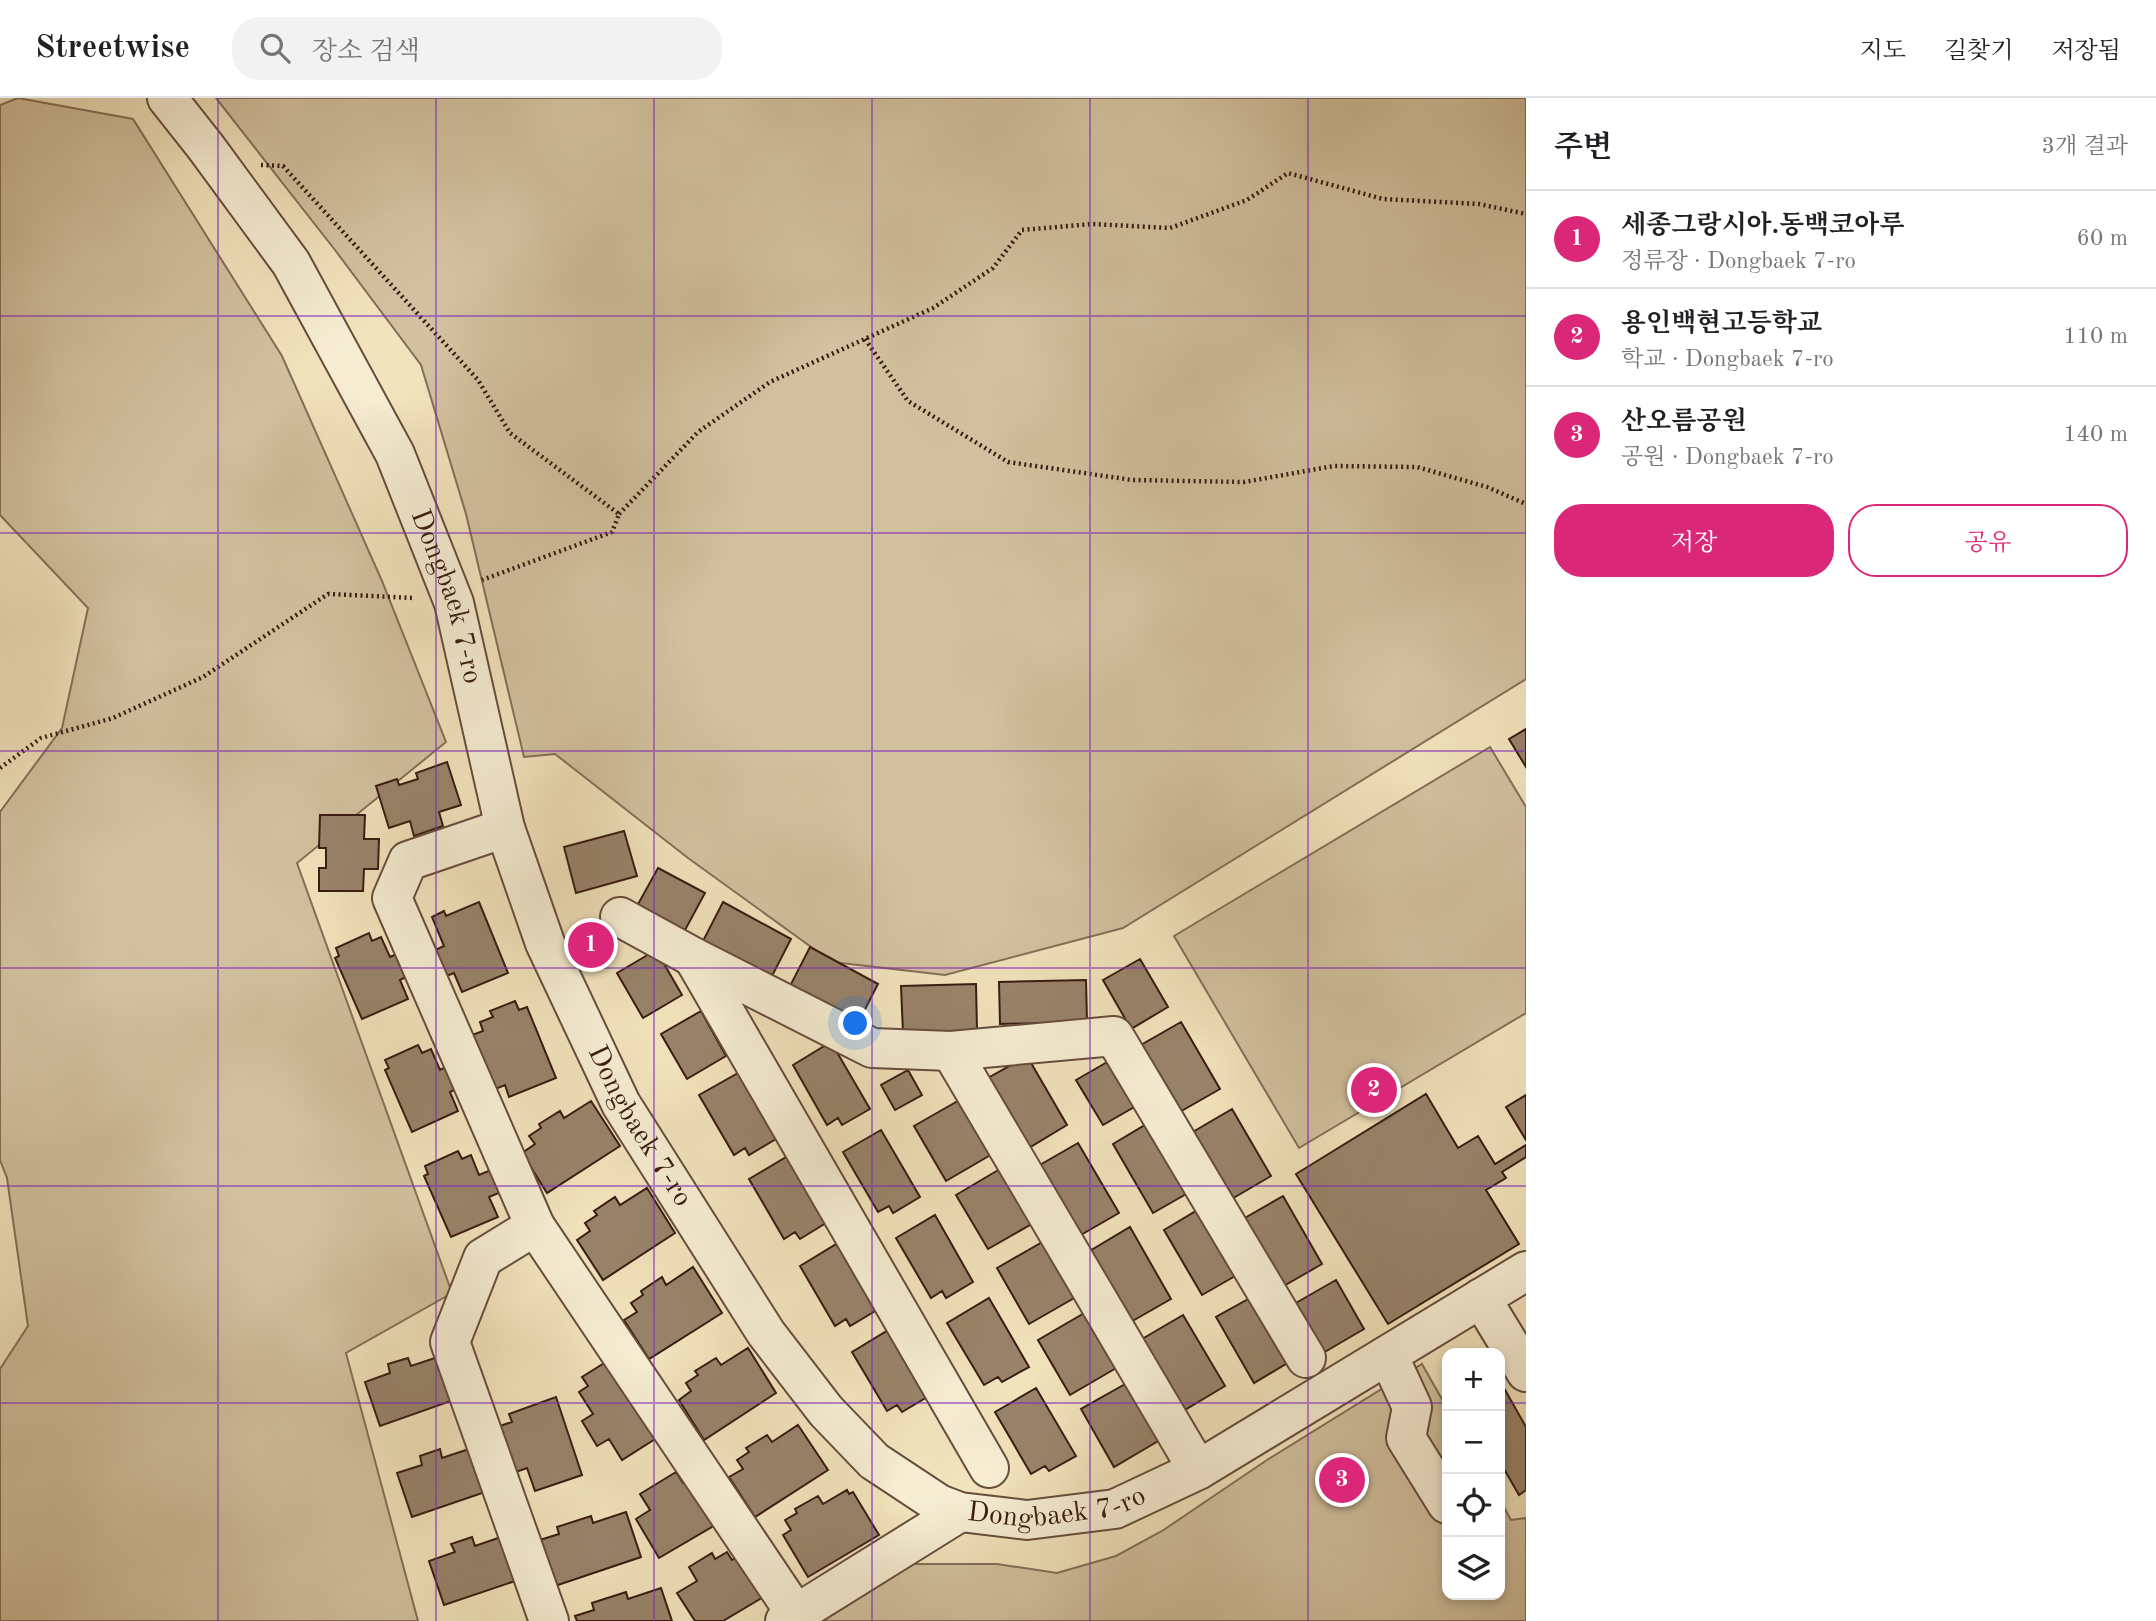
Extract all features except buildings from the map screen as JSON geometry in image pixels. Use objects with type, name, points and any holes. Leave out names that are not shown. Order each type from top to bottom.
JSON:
[{"type":"street","name":"Dongbaek 7-ro","points":[[167,98],[291,263],[395,454],[454,603],[505,828],[545,943],[621,1104],[766,1333],[826,1411],[874,1461],[939,1504],[960,1512],[1027,1520],[1115,1509],[1198,1470],[1526,1271]]},
{"type":"street","points":[[505,828],[408,861],[392,898],[535,1226],[791,1617],[960,1512]]},
{"type":"street","points":[[620,917],[872,1048],[951,1051],[1114,1036],[1306,1358]]},
{"type":"street","points":[[693,957],[989,1468]]},
{"type":"street","points":[[951,1051],[1198,1470]]},
{"type":"street","points":[[535,1226],[483,1258],[450,1342],[549,1621]]},
{"type":"street","points":[[1481,1298],[1526,1372]]},
{"type":"street","points":[[1388,1355],[1412,1407],[1406,1438],[1442,1496]]},
{"type":"path","points":[[218,165],[283,166],[478,380],[510,433],[619,514]]},
{"type":"path","points":[[469,585],[612,531],[619,514],[698,432],[769,382],[933,308],[993,268],[1022,230],[1092,224],[1170,228],[1247,200],[1288,173],[1383,198],[1479,204],[1526,214]]},
{"type":"path","points":[[865,339],[908,401],[1008,462],[1132,480],[1244,482],[1334,466],[1416,467],[1487,487],[1526,504]]},
{"type":"path","points":[[0,768],[41,738],[113,719],[203,677],[328,594],[419,598]]},
{"type":"shaded area","points":[[18,98],[133,119],[282,356],[382,581],[446,742],[297,863],[452,1293],[346,1353],[418,1621],[0,1621],[0,1369],[28,1326],[7,1178],[0,1160],[0,812],[62,728],[88,608],[0,515],[0,105]]},
{"type":"shaded area","points":[[216,98],[1526,98],[1526,679],[1123,928],[945,975],[832,962],[688,858],[555,754],[524,757],[466,514],[421,365]]},
{"type":"shaded area","points":[[1490,747],[1526,807],[1526,1013],[1299,1148],[1174,936]]},
{"type":"shaded area","points":[[1422,1364],[1442,1399],[1442,1600],[1505,1600],[1505,1509],[1511,1520],[1526,1518],[1526,1621],[810,1621],[913,1564],[997,1564],[1057,1573],[1116,1556],[1162,1531],[1267,1460]]},
{"type":"place","name":"세종그랑시아.동백코아루","points":[[591,945]]},
{"type":"place","name":"용인백현고등학교","points":[[1374,1090]]},
{"type":"place","name":"산오름공원","points":[[1342,1480]]}]
